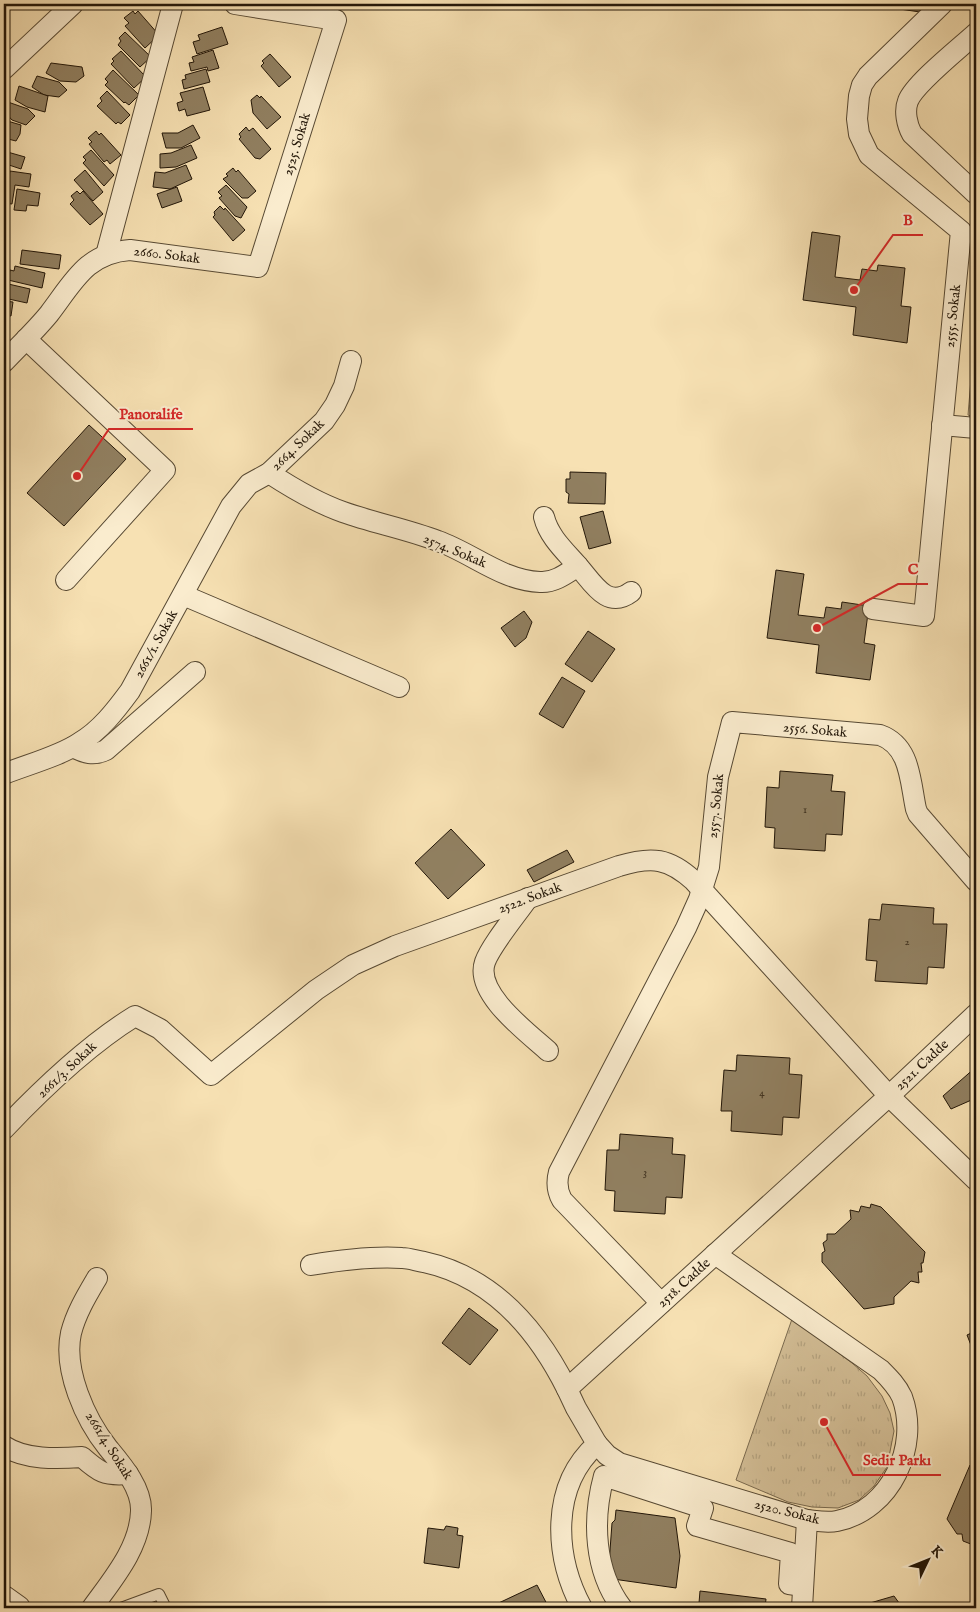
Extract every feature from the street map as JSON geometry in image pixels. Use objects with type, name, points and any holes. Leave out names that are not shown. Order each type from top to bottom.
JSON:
[{"type":"street","points":[[4,69],[73,4]]},
{"type":"street","points":[[106,255],[173,4]]},
{"type":"street","name":"2525. Sokak","points":[[235,4],[336,20],[258,267]]},
{"type":"street","name":"2555. Sokak","points":[[873,609],[924,616],[962,231],[869,155],[859,134],[857,120],[859,96],[862,85],[868,76],[942,4]]},
{"type":"street","points":[[976,33],[915,88],[907,102],[906,110],[912,134],[976,194]]},
{"type":"street","name":"2660. Sokak","points":[[4,362],[48,315],[75,278],[94,260],[118,250],[258,267]]},
{"type":"street","points":[[26,339],[166,470],[66,580]]},
{"type":"street","name":"2664. Sokak","points":[[269,473],[324,421],[335,405],[344,386],[351,361]]},
{"type":"street","points":[[942,425],[976,428]]},
{"type":"street","name":"2574. Sokak","points":[[269,473],[293,488],[341,511],[437,540],[509,575],[527,581],[542,583],[552,581],[562,577],[578,566]]},
{"type":"street","name":"2661/1. Sokak","points":[[4,774],[73,747],[86,739],[105,721],[130,691],[231,506],[249,484],[269,473]]},
{"type":"street","points":[[544,517],[554,539],[602,593],[609,598],[617,599],[625,597],[631,592]]},
{"type":"street","points":[[183,596],[399,687]]},
{"type":"street","points":[[73,747],[95,754],[106,750],[195,672]]},
{"type":"street","name":"2556. Sokak","points":[[732,722],[880,735],[895,744],[908,766],[918,814],[976,881]]},
{"type":"street","name":"2557. Sokak","points":[[661,1303],[562,1200],[558,1194],[557,1179],[686,928],[702,890],[711,854],[718,777],[732,722]]},
{"type":"street","name":"2522. Sokak","points":[[134,1016],[160,1029],[211,1075],[316,990],[353,964],[395,946],[619,866],[646,860],[660,860],[684,872],[702,890],[889,1096]]},
{"type":"street","points":[[528,898],[491,950],[485,962],[483,975],[488,990],[497,1003],[548,1051]]},
{"type":"street","name":"2521. Cadde","points":[[889,1096],[976,1014]]},
{"type":"street","name":"2661/3. Sokak","points":[[4,1129],[84,1052],[134,1016]]},
{"type":"street","points":[[889,1096],[976,1180]]},
{"type":"street","name":"2518. Cadde","points":[[567,1389],[889,1096]]},
{"type":"street","name":"2520. Sokak","points":[[596,1444],[619,1464],[807,1520],[829,1521],[849,1517],[861,1512],[889,1486],[901,1464],[906,1442],[906,1411],[901,1396],[893,1382],[881,1370],[715,1254]]},
{"type":"street","points":[[311,1265],[346,1259],[404,1258],[437,1265],[463,1274],[488,1289],[510,1308],[534,1335],[553,1360],[596,1444],[584,1455],[574,1471],[567,1490],[563,1510],[561,1536],[564,1562],[572,1591],[582,1608]]},
{"type":"street","name":"2661/4. Sokak","points":[[92,1608],[124,1562],[139,1528],[141,1509],[137,1491],[128,1474],[96,1430],[76,1389],[71,1370],[69,1350],[71,1332],[82,1303],[97,1278]]},
{"type":"street","points":[[4,1446],[17,1452],[42,1457],[82,1457],[99,1472],[115,1475],[128,1474]]},
{"type":"street","points":[[622,1608],[610,1590],[602,1570],[598,1552],[599,1508],[604,1476],[702,1508],[697,1526],[791,1554],[789,1584],[803,1586]]},
{"type":"street","points":[[802,1608],[807,1520]]},
{"type":"street","points":[[4,1598],[18,1608]]},
{"type":"lane","points":[[121,1608],[158,1594],[166,1608]]},
{"type":"green space","points":[[976,319],[976,418],[968,415]]},
{"type":"green space","points":[[792,1319],[867,1376],[882,1396],[890,1413],[894,1431],[887,1467],[874,1486],[859,1500],[838,1508],[812,1507],[788,1502],[736,1480]]},
{"type":"building","points":[[866,4],[921,4],[920,12]]},
{"type":"building","points":[[133,11],[135,14],[138,11],[159,35],[145,48],[125,26],[129,23],[124,18]]},
{"type":"building","points":[[222,27],[228,44],[197,54],[193,42],[200,40],[198,35]]},
{"type":"building","points":[[125,32],[151,57],[140,67],[118,45],[121,41],[119,38]]},
{"type":"building","points":[[213,50],[219,68],[208,71],[207,67],[191,71],[189,63],[194,62],[192,57]]},
{"type":"building","points":[[121,51],[146,77],[134,88],[111,64],[114,61],[112,59]]},
{"type":"building","points":[[270,54],[291,77],[279,87],[261,66],[264,63],[262,61]]},
{"type":"building","points":[[51,63],[82,67],[84,76],[76,82],[60,81],[46,73]]},
{"type":"building","points":[[206,69],[210,82],[184,89],[182,80],[186,79],[185,75]]},
{"type":"building","points":[[113,70],[139,95],[129,105],[124,103],[105,85],[108,82],[105,79]]},
{"type":"building","points":[[37,76],[59,82],[67,90],[59,97],[44,95],[32,87]]},
{"type":"building","points":[[19,86],[48,96],[45,112],[27,107],[15,100]]},
{"type":"building","points":[[203,87],[210,110],[187,116],[185,109],[179,111],[177,103],[183,101],[180,93]]},
{"type":"building","points":[[107,91],[130,115],[121,124],[118,122],[116,124],[97,106],[102,101],[100,98]]},
{"type":"building","points":[[257,95],[260,98],[261,96],[281,117],[267,129],[253,113],[251,100]]},
{"type":"building","points":[[5,101],[28,109],[35,116],[26,125],[12,120],[4,111]]},
{"type":"building","points":[[4,120],[21,125],[20,134],[16,141],[4,138]]},
{"type":"building","points":[[193,125],[200,138],[181,148],[166,148],[162,133],[178,133]]},
{"type":"building","points":[[246,127],[249,131],[253,128],[271,149],[260,159],[255,158],[239,139],[241,137],[239,134]]},
{"type":"building","points":[[96,131],[99,135],[101,133],[121,155],[110,164],[107,160],[104,162],[89,144],[92,142],[88,138]]},
{"type":"building","points":[[191,145],[197,158],[176,167],[160,168],[160,154],[171,153]]},
{"type":"building","points":[[91,150],[114,175],[104,186],[83,163],[86,160],[83,157]]},
{"type":"building","points":[[4,151],[25,157],[21,169],[9,165],[4,185]]},
{"type":"building","points":[[186,165],[192,179],[170,189],[153,187],[155,172],[165,173]]},
{"type":"building","points":[[233,168],[236,172],[238,170],[256,191],[248,198],[242,198],[223,179],[228,176],[226,174]]},
{"type":"building","points":[[85,170],[103,192],[93,201],[74,180]]},
{"type":"building","points":[[10,171],[31,174],[29,187],[15,185],[12,204],[4,203]]},
{"type":"building","points":[[226,185],[247,207],[241,218],[235,216],[219,198],[222,196],[218,192]]},
{"type":"building","points":[[177,187],[182,201],[162,208],[157,194]]},
{"type":"building","points":[[17,189],[40,193],[38,206],[27,205],[26,211],[14,210]]},
{"type":"building","points":[[77,191],[80,194],[83,191],[103,214],[90,225],[70,204],[74,200],[71,196]]},
{"type":"building","points":[[220,206],[224,210],[225,208],[245,230],[233,241],[213,217],[215,215],[214,212]]},
{"type":"building","points":[[812,232],[840,236],[835,277],[860,280],[862,269],[877,271],[878,265],[905,268],[901,306],[911,307],[907,343],[853,335],[856,307],[803,300]]},
{"type":"building","points":[[22,250],[61,255],[59,269],[20,264]]},
{"type":"building","points":[[15,266],[45,273],[42,288],[8,280],[10,270],[14,271]]},
{"type":"building","points":[[4,283],[30,289],[27,303],[4,298]]},
{"type":"building","points":[[4,301],[13,302],[11,316],[4,315]]},
{"type":"building","points":[[89,425],[126,459],[64,526],[27,493]]},
{"type":"building","points":[[570,472],[606,473],[605,504],[568,503],[569,494],[566,492],[566,479],[570,479]]},
{"type":"building","points":[[603,511],[611,543],[589,549],[580,517]]},
{"type":"building","points":[[776,570],[804,574],[798,615],[824,618],[826,607],[841,609],[842,602],[869,606],[864,643],[875,645],[870,680],[816,673],[819,645],[767,638]]},
{"type":"building","points":[[524,611],[532,622],[526,638],[515,647],[501,628]]},
{"type":"building","points":[[588,631],[615,649],[592,682],[565,664]]},
{"type":"building","points":[[562,677],[585,691],[563,728],[539,714]]},
{"type":"building","points":[[780,771],[833,775],[831,791],[845,792],[842,835],[826,834],[825,851],[774,848],[775,828],[765,827],[767,787],[779,788]]},
{"type":"building","points":[[451,829],[485,865],[448,899],[415,863]]},
{"type":"building","points":[[567,850],[574,862],[534,882],[527,870]]},
{"type":"building","points":[[882,904],[934,908],[933,924],[947,924],[944,968],[928,967],[927,984],[875,981],[877,961],[866,960],[869,919],[880,920]]},
{"type":"building","points":[[737,1055],[790,1058],[789,1074],[802,1075],[799,1118],[783,1117],[782,1135],[731,1131],[732,1111],[721,1111],[724,1070],[736,1071]]},
{"type":"building","points":[[976,1067],[976,1098],[951,1109],[943,1096]]},
{"type":"building","points":[[620,1134],[673,1138],[672,1154],[685,1155],[682,1198],[666,1197],[665,1214],[614,1211],[615,1191],[605,1190],[607,1150],[619,1150]]},
{"type":"building","points":[[871,1204],[881,1207],[925,1252],[923,1263],[921,1263],[922,1272],[918,1272],[919,1283],[911,1281],[894,1297],[894,1304],[864,1309],[822,1262],[822,1253],[825,1251],[823,1243],[827,1240],[827,1234],[835,1234],[851,1219],[850,1210],[859,1212],[861,1206],[870,1208]]},
{"type":"building","points":[[469,1308],[498,1330],[470,1365],[442,1343]]},
{"type":"building","points":[[976,1331],[976,1358],[967,1335]]},
{"type":"building","points":[[976,1463],[976,1546],[963,1541],[962,1534],[957,1534],[947,1519],[970,1465]]},
{"type":"building","points":[[616,1510],[675,1518],[680,1556],[676,1588],[613,1579],[609,1564],[612,1523],[615,1520]]},
{"type":"building","points":[[446,1526],[458,1528],[457,1535],[463,1536],[459,1568],[424,1563],[428,1528],[444,1530]]},
{"type":"building","points":[[537,1585],[549,1608],[488,1608]]},
{"type":"building","points":[[700,1591],[766,1599],[765,1608],[695,1608],[695,1605],[699,1603]]},
{"type":"building","points":[[894,1596],[902,1607],[906,1608],[853,1608]]},
{"type":"place","name":"B","points":[[854,290]]},
{"type":"place","name":"Panoralife","points":[[77,476]]},
{"type":"place","name":"C","points":[[817,628]]},
{"type":"place","name":"Sedir Parkı","points":[[824,1422]]}]
